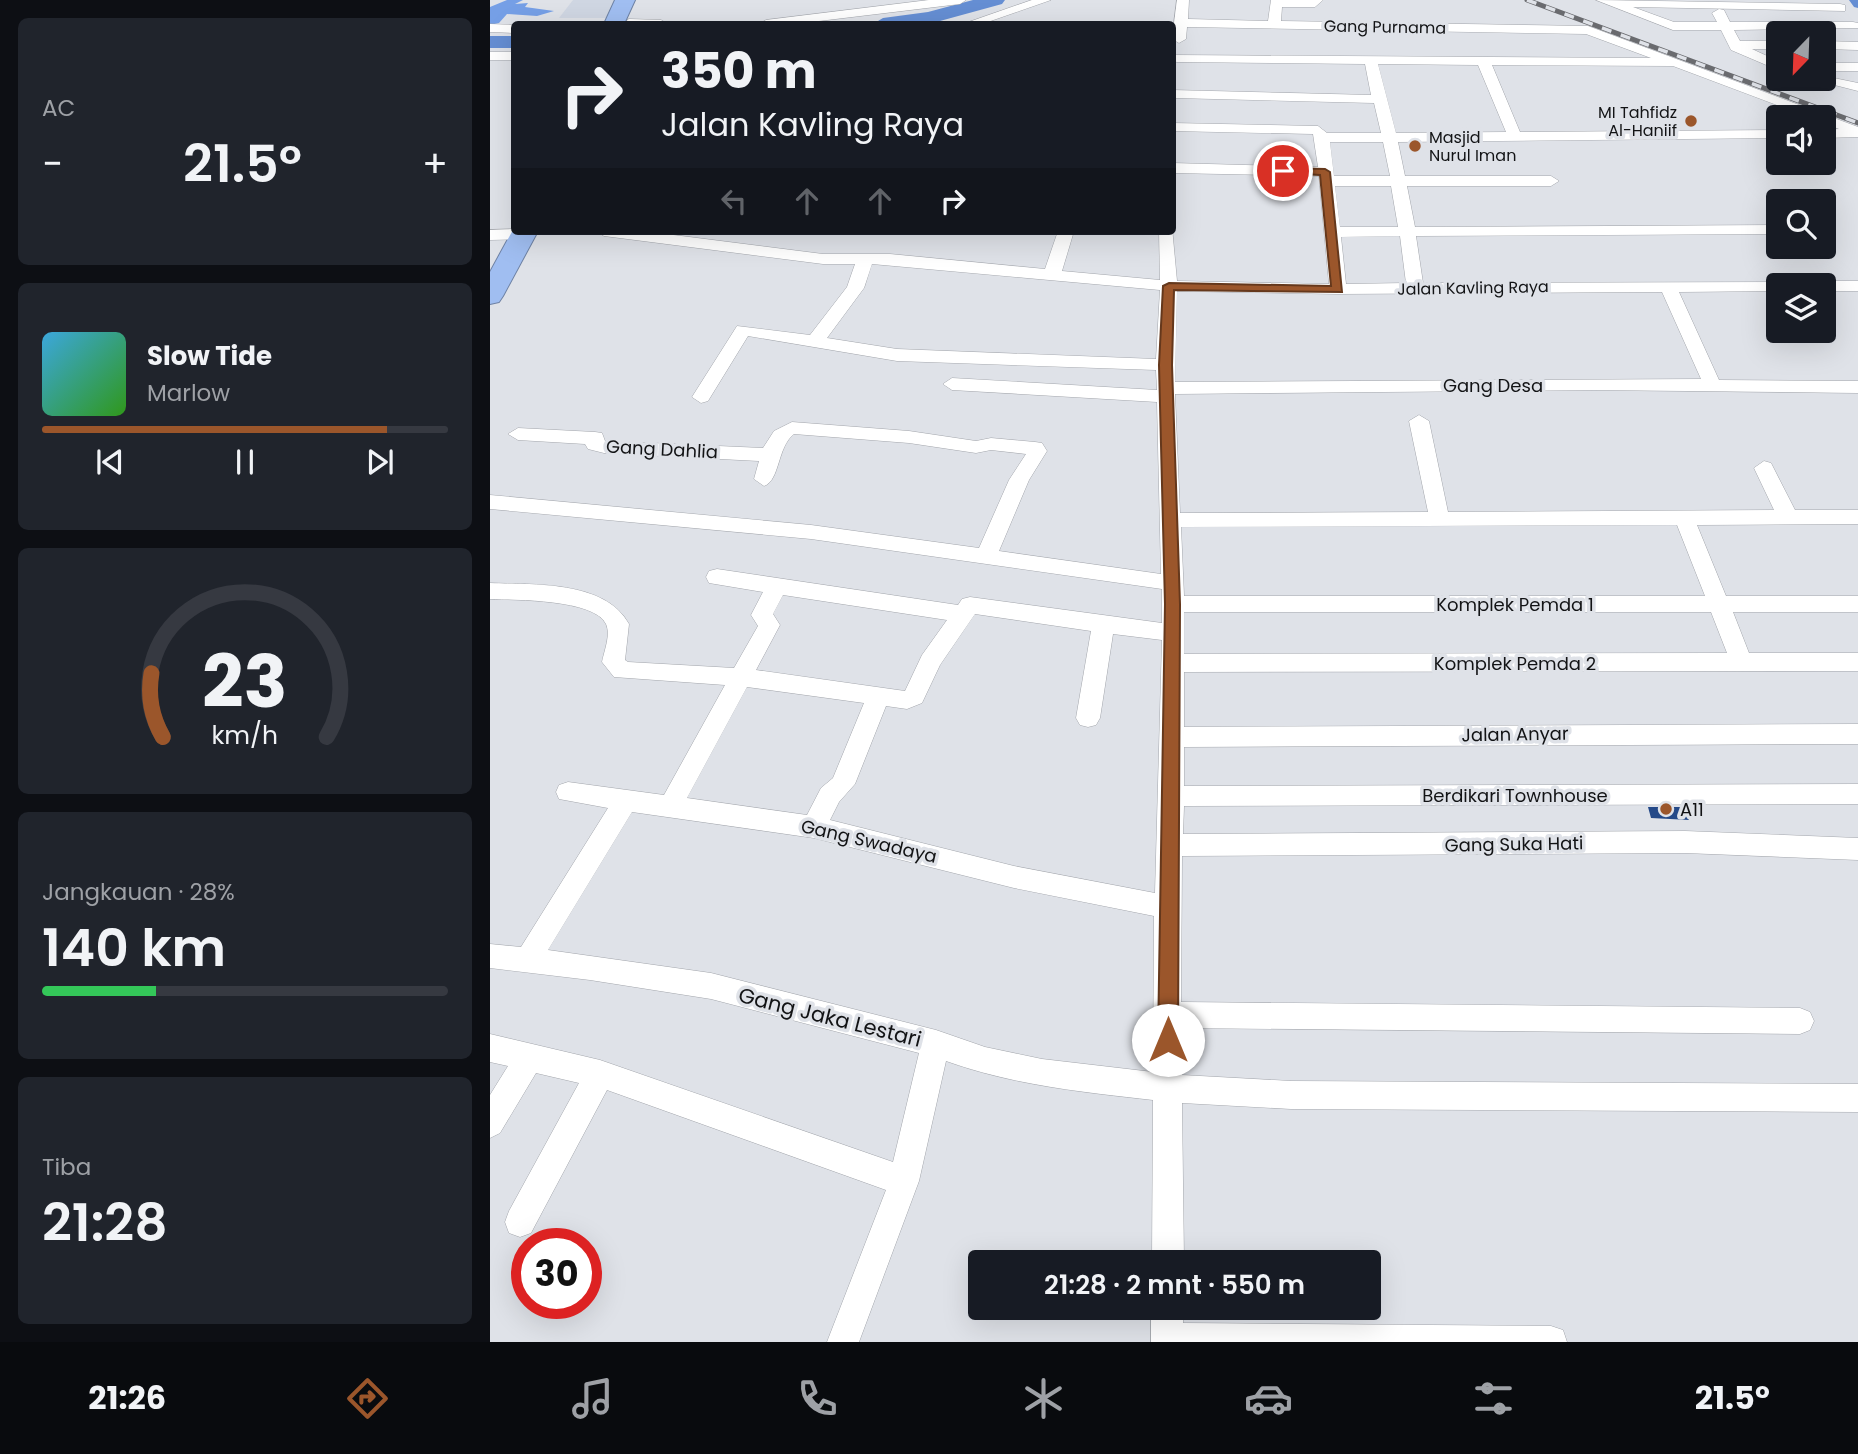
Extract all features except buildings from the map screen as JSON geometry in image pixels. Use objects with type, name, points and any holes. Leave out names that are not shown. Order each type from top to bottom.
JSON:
[{"type":"highway","points":[[624,21],[625,0]]},
{"type":"highway","points":[[626,21],[638,0]]},
{"type":"highway","points":[[490,269],[511,233]]},
{"type":"highway","points":[[490,296],[511,234]]},
{"type":"street","points":[[790,21],[960,0]]},
{"type":"street","points":[[979,21],[1045,0]]},
{"type":"street","points":[[1176,66],[1184,0]]},
{"type":"street","points":[[1274,25],[1276,1],[1315,3],[1317,0]]},
{"type":"street","points":[[1606,2],[1838,4],[1855,30]]},
{"type":"street","points":[[1606,2],[1673,26],[1725,25],[1855,30]]},
{"type":"street","points":[[1713,3],[1734,45],[1741,51],[1766,61]]},
{"type":"street","name":"Gang Purnama","points":[[1181,23],[1588,30],[1675,62]]},
{"type":"street","points":[[490,28],[511,29]]},
{"type":"street","points":[[1366,40],[1377,99],[1390,136],[1415,289]]},
{"type":"street","points":[[1734,45],[1766,45]]},
{"type":"street","points":[[1836,46],[1858,46]]},
{"type":"street","points":[[490,56],[511,56]]},
{"type":"street","points":[[1176,66],[1369,61],[1675,62],[1789,105]]},
{"type":"street","points":[[1484,62],[1514,134]]},
{"type":"street","points":[[1176,66],[1377,99]]},
{"type":"street","points":[[1836,67],[1858,67]]},
{"type":"street","points":[[1836,83],[1858,87]]},
{"type":"street","points":[[1836,124],[1856,132],[1836,133]]},
{"type":"street","points":[[1176,126],[1320,131],[1338,289]]},
{"type":"street","points":[[1322,138],[1514,134],[1766,134]]},
{"type":"street","points":[[1176,169],[1397,182],[1551,181]]},
{"type":"street","points":[[1331,232],[1766,229]]},
{"type":"street","name":"Jalan Kavling Raya","points":[[635,235],[823,259],[865,260],[1169,286],[1338,289],[1766,286]]},
{"type":"street","points":[[1051,277],[1065,235]]},
{"type":"street","points":[[1167,235],[1167,383],[1173,594],[1172,796],[1167,907],[1168,1250]]},
{"type":"street","points":[[816,340],[855,288],[865,260]]},
{"type":"street","points":[[1668,286],[1712,384]]},
{"type":"street","points":[[1836,286],[1858,286]]},
{"type":"street","points":[[701,397],[743,330],[897,355],[1167,383]]},
{"type":"street","points":[[952,384],[1167,383]]},
{"type":"street","name":"Gang Desa","points":[[1167,383],[1712,384],[1858,387]]},
{"type":"street","points":[[1419,421],[1439,517]]},
{"type":"street","points":[[764,479],[782,432],[792,428],[909,437],[976,447],[991,444],[1035,448],[1037,451],[1034,461],[1019,480],[987,555]]},
{"type":"street","name":"Gang Dahlia","points":[[518,434],[595,438],[596,444],[604,447],[771,455]]},
{"type":"street","points":[[1764,468],[1788,517]]},
{"type":"street","name":"Komplek Pemda 1","points":[[490,502],[805,531],[987,555],[1173,594],[1719,605],[1858,604]]},
{"type":"street","points":[[1684,517],[1742,663]]},
{"type":"street","points":[[1171,520],[1858,517]]},
{"type":"street","points":[[717,577],[961,614]]},
{"type":"street","points":[[671,805],[769,625],[762,615],[777,586]]},
{"type":"street","points":[[490,591],[560,596],[599,606],[612,613],[619,628],[613,662],[622,671],[740,677],[878,697],[913,698],[930,661],[961,614],[965,608],[975,604],[1103,625],[1172,633]]},
{"type":"street","points":[[1088,718],[1103,625]]},
{"type":"street","name":"Komplek Pemda 2","points":[[1172,663],[1858,662]]},
{"type":"street","points":[[814,827],[830,795],[843,784],[878,697]]},
{"type":"street","name":"Jalan Anyar","points":[[1172,737],[1858,734]]},
{"type":"street","name":"Gang Swadaya","points":[[568,792],[814,827],[1014,877],[1167,907]]},
{"type":"street","name":"Berdikari Townhouse","points":[[1172,796],[1858,794]]},
{"type":"street","points":[[528,959],[626,800]]},
{"type":"street","name":"Gang Suka Hati","points":[[1171,845],[1685,842],[1858,849]]},
{"type":"street","name":"Gang Jaka Lestari","points":[[490,956],[528,959],[711,986],[936,1044],[985,1061],[1042,1073],[1168,1088],[1292,1095],[1858,1098]]},
{"type":"street","points":[[1168,1015],[1800,1021]]},
{"type":"street","points":[[843,1342],[904,1181],[919,1105],[936,1044]]},
{"type":"street","points":[[490,1048],[600,1074],[904,1181]]},
{"type":"street","points":[[490,1123],[528,1059]]},
{"type":"street","points":[[520,1222],[600,1074]]},
{"type":"street","points":[[1167,1320],[1167,1341],[1551,1342]]},
{"type":"shaded area","points":[[507,0],[523,0],[515,4],[528,3],[525,7],[554,11],[537,16],[507,14],[499,23],[490,25],[490,7]]},
{"type":"shaded area","points":[[573,0],[616,0],[607,18],[559,18]]},
{"type":"waterway","points":[[906,21],[929,18],[995,0]]},
{"type":"waterway","points":[[1855,0],[1858,4]]},
{"type":"waterway","points":[[490,42],[511,42]]},
{"type":"railway","points":[[1527,0],[1858,123]]},
{"type":"place","name":"MI Tahfidz Al-Haniif","points":[[1691,121]]},
{"type":"place","name":"Masjid Nurul Iman","points":[[1415,146]]},
{"type":"place","name":"A11","points":[[1666,809]]},
{"type":"route","points":[[1168,1040],[1167,907],[1172,796],[1173,604],[1165,365],[1169,286],[1338,289],[1325,172],[1283,171]]}]
